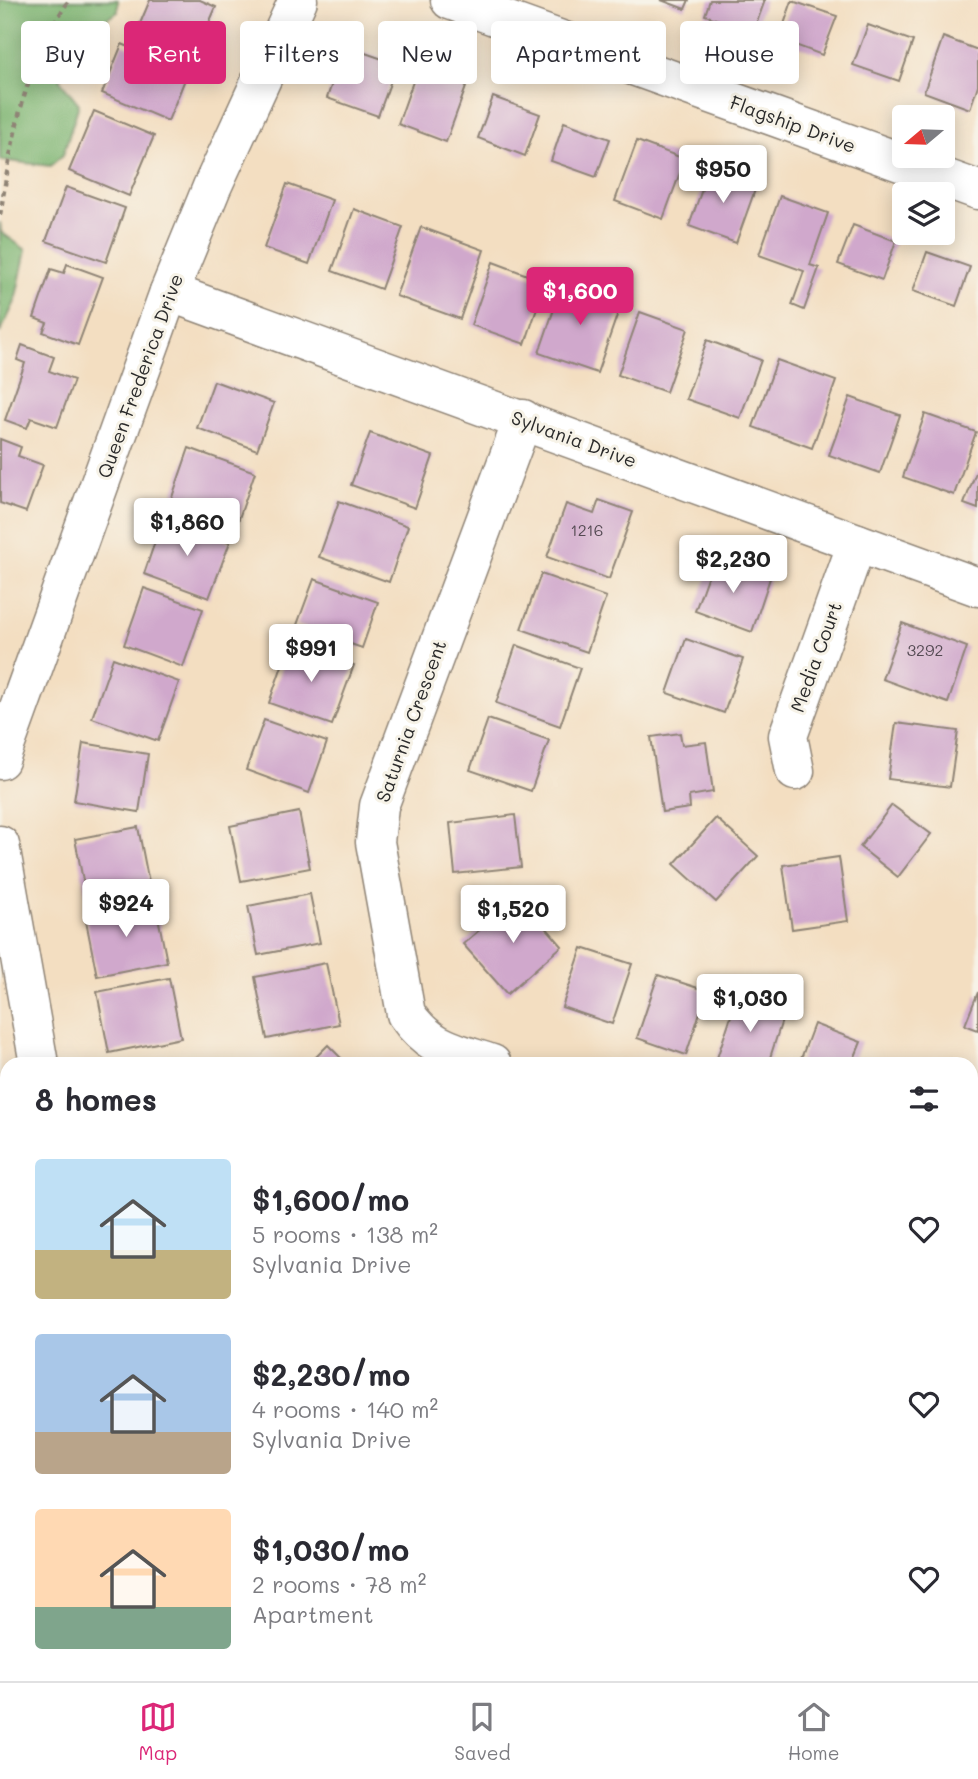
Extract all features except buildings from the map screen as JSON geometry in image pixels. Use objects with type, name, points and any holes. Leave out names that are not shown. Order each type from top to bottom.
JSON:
[{"type":"street","name":"Queen Frederica Drive","points":[[0,760],[169,292],[212,187],[298,0]]},
{"type":"street","name":"Flagship Drive","points":[[450,0],[978,190]]},
{"type":"street","name":"Sylvania Drive","points":[[169,292],[978,587]]},
{"type":"street","name":"Saturnia Crescent","points":[[472,1057],[440,1046],[420,1035],[406,1014],[375,842],[379,806],[523,419]]},
{"type":"street","name":"Media Court","points":[[795,771],[788,736],[857,544]]},
{"type":"street","points":[[0,845],[38,1057]]},
{"type":"path","points":[[0,215],[17,113],[48,31],[69,0]]},
{"type":"green space","points":[[0,0],[118,0],[118,12],[103,21],[21,21],[21,84],[63,84],[79,104],[63,155],[50,166],[0,160]]},
{"type":"green space","points":[[0,222],[1,232],[26,250],[15,302],[0,333]]}]
